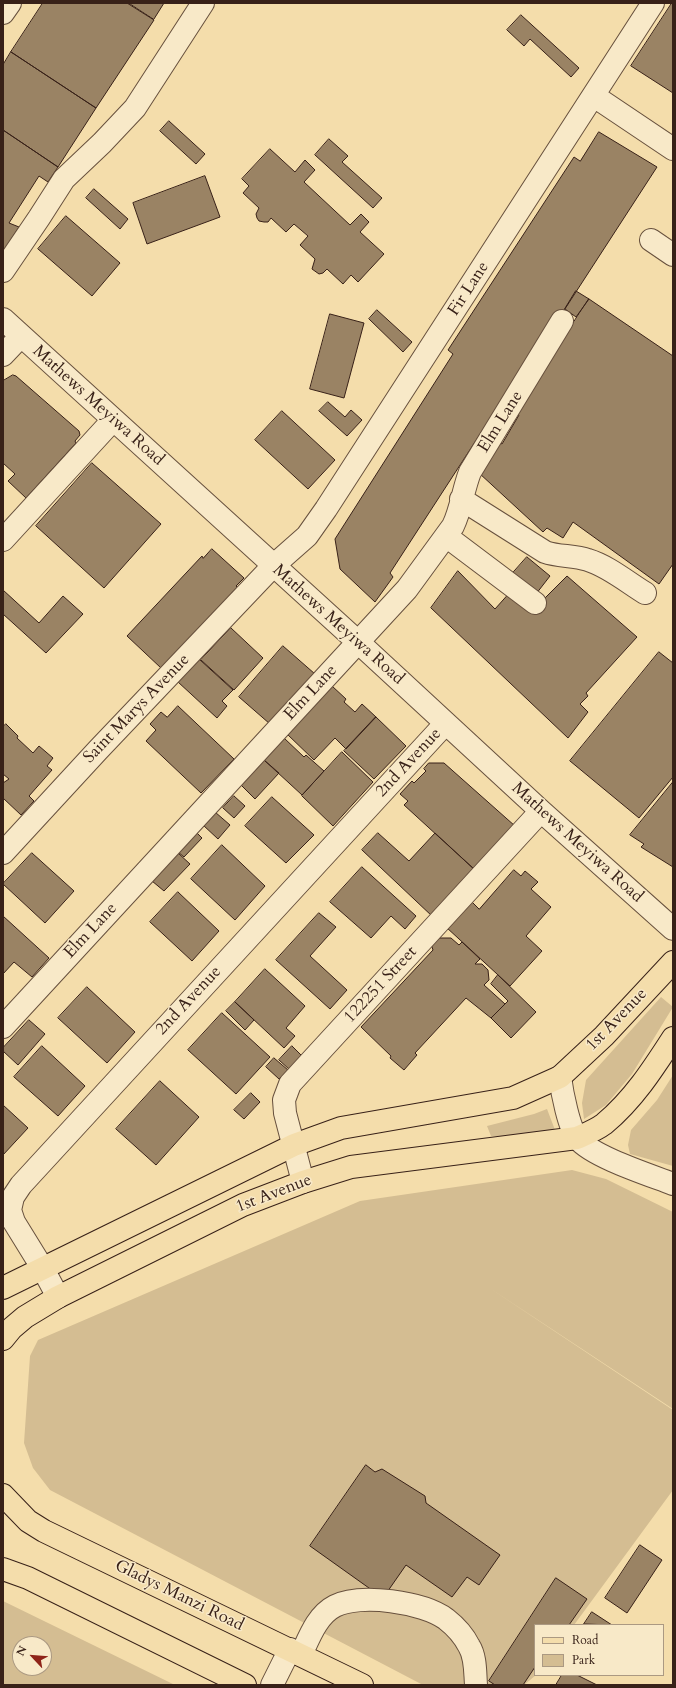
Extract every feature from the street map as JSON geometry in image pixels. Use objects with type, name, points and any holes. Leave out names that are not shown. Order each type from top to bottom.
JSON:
[{"type":"main road","name":"1st Avenue","points":[[3,1288],[223,1178],[294,1145],[341,1128],[513,1098],[560,1077],[604,1036],[673,962]]},
{"type":"main road","name":"1st Avenue","points":[[3,1339],[12,1328],[25,1317],[58,1297],[243,1205],[303,1182],[351,1167],[577,1138],[603,1125],[628,1101],[649,1074],[673,1038]]},
{"type":"main road","name":"Gladys Manzi Road","points":[[3,1496],[28,1521],[44,1531],[295,1652],[350,1682]]},
{"type":"main road","points":[[3,1569],[28,1578],[245,1685]]},
{"type":"street","points":[[3,13],[10,3]]},
{"type":"street","points":[[3,271],[40,218],[64,179],[102,143],[135,108],[203,3]]},
{"type":"street","name":"Fir Lane","points":[[274,566],[307,536],[326,509],[653,3]]},
{"type":"street","points":[[594,96],[673,150]]},
{"type":"street","points":[[651,240],[673,255]]},
{"type":"street","name":"Mathews Meyiwa Road","points":[[3,319],[358,642],[445,724],[673,929]]},
{"type":"street","name":"Elm Lane","points":[[3,1027],[407,589],[446,536],[456,519],[470,472],[562,321]]},
{"type":"street","points":[[3,355],[21,336]]},
{"type":"street","points":[[3,540],[113,420]]},
{"type":"street","points":[[461,499],[545,552],[557,556],[586,559],[597,563],[645,593]]},
{"type":"street","points":[[446,536],[535,603]]},
{"type":"street","name":"Saint Marys Avenue","points":[[3,853],[98,750],[274,566]]},
{"type":"street","name":"2nd Avenue","points":[[58,1297],[43,1269],[14,1222],[10,1210],[13,1197],[21,1184],[445,724]]},
{"type":"street","name":"122251 Street","points":[[303,1182],[285,1113],[284,1100],[290,1084],[541,811]]},
{"type":"street","points":[[560,1077],[563,1098],[577,1138],[588,1148],[603,1156],[673,1184]]},
{"type":"street","points":[[272,1685],[320,1618],[333,1606],[348,1601],[374,1599],[399,1602],[429,1610],[445,1618],[460,1632],[470,1648],[475,1670],[476,1685]]},
{"type":"green space","points":[[661,997],[673,1007],[632,1074],[606,1105],[584,1119],[582,1103],[586,1080]]},
{"type":"green space","points":[[673,1075],[673,1166],[630,1154],[628,1145],[631,1130],[657,1100]]},
{"type":"green space","points":[[547,1109],[555,1130],[535,1136],[491,1136],[487,1126],[534,1114]]},
{"type":"green space","points":[[572,1170],[606,1179],[673,1212],[673,1409],[488,1287],[673,1410],[673,1490],[575,1624],[534,1624],[535,1676],[524,1685],[423,1685],[50,1490],[33,1468],[24,1443],[30,1356],[38,1340],[360,1201]]},
{"type":"green space","points":[[3,1601],[175,1685],[3,1685]]},
{"type":"building","points":[[43,3],[127,3],[154,20],[96,108],[11,52]]},
{"type":"building","points":[[129,3],[164,3],[154,19]]},
{"type":"building","points":[[673,3],[673,93],[631,66]]},
{"type":"building","points":[[521,15],[579,68],[571,77],[530,39],[524,46],[507,30]]},
{"type":"building","points":[[11,52],[96,108],[58,167],[3,130],[3,65]]},
{"type":"building","points":[[169,121],[205,154],[196,164],[160,131]]},
{"type":"building","points":[[3,130],[58,167],[48,182],[39,176],[9,223],[19,227],[3,252]]},
{"type":"building","points":[[599,132],[657,167],[489,426],[486,425],[390,573],[393,577],[375,602],[340,569],[335,539],[453,354],[448,350],[574,157],[580,161]]},
{"type":"building","points":[[329,139],[348,156],[342,162],[382,198],[373,208],[315,155]]},
{"type":"building","points":[[270,149],[295,172],[305,160],[315,170],[304,182],[350,225],[361,214],[369,222],[360,232],[384,254],[358,282],[351,275],[343,284],[327,269],[323,273],[319,274],[312,269],[315,259],[300,245],[308,236],[294,224],[286,232],[271,218],[268,222],[264,222],[259,221],[257,218],[256,214],[259,208],[243,193],[249,186],[242,179]]},
{"type":"building","points":[[205,176],[220,217],[147,244],[133,203]]},
{"type":"building","points":[[94,189],[128,219],[120,229],[86,198]]},
{"type":"building","points":[[66,216],[120,263],[92,296],[38,249]]},
{"type":"building","points":[[576,291],[589,299],[576,317],[565,309]]},
{"type":"building","points":[[589,299],[673,356],[673,564],[659,584],[573,522],[563,538],[547,528],[543,532],[479,473],[499,442],[502,444],[519,415],[515,412]]},
{"type":"building","points":[[377,310],[412,342],[403,352],[369,319]]},
{"type":"building","points":[[330,314],[364,323],[344,398],[310,389]]},
{"type":"building","points":[[13,375],[79,431],[80,435],[75,441],[76,443],[26,498],[8,481],[15,474],[3,463],[3,381]]},
{"type":"building","points":[[328,402],[345,417],[351,410],[362,420],[347,436],[319,411]]},
{"type":"building","points":[[282,411],[335,460],[308,489],[255,440]]},
{"type":"building","points":[[92,463],[161,524],[104,588],[36,526]]},
{"type":"building","points":[[212,549],[244,578],[236,586],[238,588],[161,668],[127,636],[202,556],[203,558]]},
{"type":"building","points":[[527,557],[550,576],[536,594],[512,574]]},
{"type":"building","points":[[458,571],[495,609],[512,590],[533,610],[567,576],[637,637],[586,693],[588,696],[580,704],[588,712],[568,738],[431,608]]},
{"type":"building","points":[[3,590],[39,623],[63,596],[83,614],[46,653],[3,614]]},
{"type":"building","points":[[231,628],[263,658],[234,690],[201,660]]},
{"type":"building","points":[[283,646],[315,674],[270,724],[239,697]]},
{"type":"building","points":[[659,652],[673,663],[673,777],[639,818],[570,761]]},
{"type":"building","points":[[199,659],[233,690],[222,701],[227,706],[217,718],[178,682]]},
{"type":"building","points":[[332,686],[346,699],[344,702],[355,712],[362,704],[376,717],[346,749],[335,738],[314,760],[287,734]]},
{"type":"building","points":[[178,706],[234,759],[201,793],[146,741],[156,730],[150,724],[161,712],[167,717]]},
{"type":"building","points":[[376,717],[406,746],[374,779],[344,751]]},
{"type":"building","points":[[6,724],[18,736],[17,738],[33,753],[39,746],[53,758],[47,766],[52,770],[29,796],[34,801],[21,815],[3,798],[3,783],[9,779],[3,774],[3,727]]},
{"type":"building","points":[[284,738],[304,757],[306,755],[324,771],[302,795],[264,760]]},
{"type":"building","points":[[342,752],[373,782],[333,826],[302,796]]},
{"type":"building","points":[[264,760],[279,773],[255,799],[241,785]]},
{"type":"building","points":[[429,763],[444,763],[515,826],[475,870],[404,805],[408,801],[400,794],[412,781],[414,783],[426,771],[424,769]]},
{"type":"building","points":[[673,782],[673,867],[641,847],[644,844],[630,835]]},
{"type":"building","points":[[234,796],[245,806],[234,818],[223,808]]},
{"type":"building","points":[[272,797],[314,835],[286,863],[245,826]]},
{"type":"building","points":[[215,812],[230,825],[218,839],[203,825]]},
{"type":"building","points":[[196,832],[202,838],[184,857],[178,852]]},
{"type":"building","points":[[378,833],[409,861],[435,833],[475,870],[433,917],[362,850]]},
{"type":"building","points":[[222,845],[265,886],[235,920],[191,879]]},
{"type":"building","points":[[32,853],[74,891],[45,923],[3,884]]},
{"type":"building","points":[[178,853],[190,864],[164,891],[152,881]]},
{"type":"building","points":[[362,867],[416,916],[405,929],[391,916],[371,938],[330,902]]},
{"type":"building","points":[[514,870],[521,876],[525,871],[538,882],[531,889],[551,907],[526,936],[542,951],[510,986],[446,927],[470,900],[479,909]]},
{"type":"building","points":[[178,892],[219,931],[192,961],[150,922]]},
{"type":"building","points":[[319,913],[336,927],[310,956],[347,990],[330,1009],[276,960]]},
{"type":"building","points":[[3,916],[49,958],[32,977],[14,962],[3,974]]},
{"type":"building","points":[[437,938],[451,938],[459,945],[462,942],[480,959],[475,964],[482,964],[488,970],[489,980],[484,985],[505,1004],[491,1018],[466,998],[415,1053],[417,1055],[404,1070],[390,1058],[391,1056],[361,1027],[433,950],[431,944]]},
{"type":"building","points":[[265,969],[305,1006],[286,1028],[295,1036],[284,1048],[235,1002]]},
{"type":"building","points":[[498,975],[536,1012],[511,1038],[491,1018],[508,1001],[491,984]]},
{"type":"building","points":[[87,987],[135,1032],[107,1063],[58,1018]]},
{"type":"building","points":[[235,1002],[254,1020],[245,1030],[226,1011]]},
{"type":"building","points":[[222,1013],[270,1057],[236,1094],[188,1050]]},
{"type":"building","points":[[29,1020],[45,1034],[18,1065],[3,1051],[3,1048]]},
{"type":"building","points":[[42,1046],[85,1086],[58,1116],[14,1077]]},
{"type":"building","points":[[292,1046],[303,1057],[290,1070],[279,1060]]},
{"type":"building","points":[[274,1058],[288,1070],[279,1079],[266,1067]]},
{"type":"building","points":[[160,1081],[199,1117],[156,1165],[116,1129]]},
{"type":"building","points":[[251,1093],[260,1102],[244,1119],[234,1110]]},
{"type":"building","points":[[3,1105],[28,1128],[3,1155]]},
{"type":"building","points":[[366,1465],[375,1472],[382,1469],[425,1496],[426,1503],[500,1555],[479,1585],[467,1577],[452,1597],[406,1565],[383,1598],[310,1546]]},
{"type":"building","points":[[640,1545],[662,1560],[627,1613],[605,1598]]},
{"type":"building","points":[[556,1578],[587,1599],[570,1624],[534,1624],[534,1668],[523,1685],[495,1685],[489,1681]]},
{"type":"building","points":[[592,1612],[610,1624],[584,1624]]},
{"type":"building","points":[[561,1676],[579,1676],[597,1685],[556,1685]]}]
